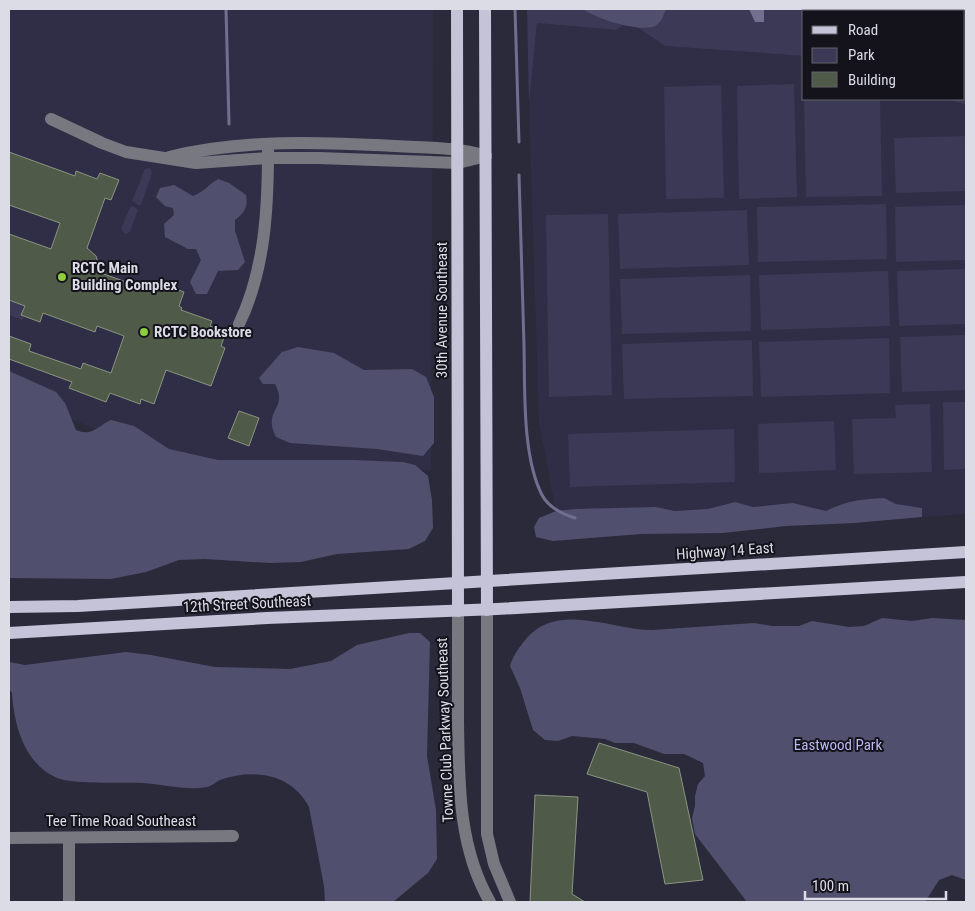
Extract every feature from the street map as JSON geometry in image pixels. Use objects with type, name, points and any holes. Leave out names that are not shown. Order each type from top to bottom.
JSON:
[{"type":"main road","name":"30th Avenue Southeast","points":[[457,9],[458,611]]},
{"type":"main road","points":[[485,9],[487,610],[966,582]]},
{"type":"main road","name":"Highway 14 East","points":[[486,581],[966,552]]},
{"type":"main road","name":"12th Street Southeast","points":[[9,607],[78,606],[486,581]]},
{"type":"main road","name":"12th Street Southeast","points":[[9,634],[267,618],[487,610]]},
{"type":"street","points":[[51,119],[118,149],[196,163],[268,158],[458,163],[486,156]]},
{"type":"street","points":[[239,324],[255,284],[261,255],[268,143]]},
{"type":"street","points":[[164,158],[212,148],[268,143],[362,144],[458,150],[486,156]]},
{"type":"street","points":[[487,610],[487,834],[494,864],[510,902]]},
{"type":"street","name":"Towne Club Parkway Southeast","points":[[458,611],[458,743],[463,823],[472,863],[490,902]]},
{"type":"street","name":"Tee Time Road Southeast","points":[[9,838],[233,836]]},
{"type":"street","points":[[69,838],[69,902]]},
{"type":"shaded area","points":[[9,9],[433,9],[431,470],[203,469],[9,396]]},
{"type":"shaded area","points":[[537,23],[615,30],[623,25],[634,25],[665,46],[802,56],[802,100],[951,100],[966,105],[966,514],[922,517],[921,508],[896,504],[884,498],[839,504],[826,511],[809,506],[770,504],[753,507],[735,502],[708,509],[675,511],[656,507],[556,511],[539,422],[529,104]]},
{"type":"green space","points":[[527,9],[966,9],[966,105],[951,100],[965,100],[965,10],[802,10],[802,56],[665,46],[634,25],[623,25],[616,30],[537,23],[529,104]]},
{"type":"green space","points":[[583,9],[666,9],[658,24],[645,28],[616,23],[597,17]]},
{"type":"green space","points":[[794,84],[797,197],[739,199],[737,86]]},
{"type":"green space","points":[[721,85],[724,198],[666,199],[664,87]]},
{"type":"green space","points":[[804,100],[880,100],[882,196],[806,197]]},
{"type":"green space","points":[[966,136],[966,191],[896,193],[894,138]]},
{"type":"green space","points":[[150,168],[152,173],[141,205],[138,205],[132,201],[145,169]]},
{"type":"green space","points":[[218,179],[229,183],[246,195],[247,203],[245,209],[235,220],[235,231],[245,262],[238,270],[218,271],[207,294],[196,294],[190,282],[201,260],[196,249],[188,249],[165,237],[164,224],[174,215],[173,208],[165,206],[156,197],[160,188],[174,185],[193,196]]},
{"type":"green space","points":[[886,204],[887,259],[758,262],[757,207]]},
{"type":"green space","points":[[966,205],[966,260],[896,262],[895,207]]},
{"type":"green space","points":[[133,206],[138,210],[130,232],[125,234],[121,229],[130,207]]},
{"type":"green space","points":[[747,210],[749,265],[620,269],[618,214]]},
{"type":"green space","points":[[608,214],[612,395],[549,397],[546,215]]},
{"type":"green space","points":[[966,269],[966,324],[899,326],[897,271]]},
{"type":"green space","points":[[888,271],[890,326],[761,330],[759,275]]},
{"type":"green space","points":[[750,275],[751,331],[622,334],[620,279]]},
{"type":"green space","points":[[9,300],[25,306],[22,315],[25,316],[22,320],[9,315]]},
{"type":"green space","points":[[966,335],[966,390],[902,392],[900,337]]},
{"type":"green space","points":[[889,338],[890,393],[761,397],[759,342]]},
{"type":"green space","points":[[752,340],[753,396],[624,399],[622,344]]},
{"type":"green space","points":[[298,347],[334,353],[364,370],[412,369],[426,377],[434,397],[434,443],[423,456],[377,449],[290,443],[276,437],[272,420],[278,404],[278,392],[275,384],[263,384],[259,378],[282,352]]},
{"type":"green space","points":[[9,371],[56,392],[65,403],[76,430],[82,432],[95,430],[111,420],[134,426],[169,449],[218,460],[354,460],[403,462],[415,465],[428,476],[432,500],[433,528],[425,541],[409,549],[337,554],[301,562],[270,563],[205,559],[179,560],[146,572],[111,579],[9,578]]},
{"type":"green space","points":[[943,402],[966,402],[966,469],[944,470]]},
{"type":"green space","points":[[930,404],[932,472],[854,474],[852,419],[896,418],[895,405]]},
{"type":"green space","points":[[834,421],[836,470],[759,473],[758,424]]},
{"type":"green space","points":[[734,429],[735,482],[570,487],[568,434]]},
{"type":"green space","points":[[884,498],[896,504],[922,508],[922,517],[786,526],[723,533],[641,534],[553,541],[536,537],[534,527],[539,518],[556,511],[575,509],[656,507],[675,511],[708,509],[735,502],[753,507],[793,503],[826,511],[854,501]]},
{"type":"green space","name":"Eastwood Park","points":[[882,618],[912,621],[932,618],[966,620],[966,880],[952,875],[939,880],[925,902],[747,902],[695,834],[692,818],[698,784],[705,776],[703,763],[684,754],[664,754],[634,743],[615,743],[605,739],[572,736],[558,741],[545,740],[533,730],[520,688],[510,666],[521,645],[539,628],[553,622],[569,619],[652,630],[754,623],[772,626],[799,626],[812,621],[849,627],[864,626]]},
{"type":"green space","points":[[409,633],[420,633],[430,642],[427,756],[436,810],[437,859],[428,873],[393,902],[325,902],[324,886],[309,807],[293,787],[282,781],[259,775],[233,776],[207,787],[191,788],[143,783],[72,781],[55,777],[35,762],[28,752],[18,730],[12,693],[9,689],[9,662],[25,665],[126,652],[215,667],[290,669],[331,661],[357,645]]},
{"type":"water","points":[[749,9],[764,9],[764,22],[755,22]]},
{"type":"building","name":"RCTC Main Building Complex","points":[[9,152],[75,176],[76,171],[97,179],[100,173],[119,180],[111,200],[105,198],[87,248],[96,256],[101,273],[154,292],[157,282],[184,292],[179,306],[182,308],[181,310],[212,321],[210,326],[226,332],[221,346],[225,348],[211,386],[166,370],[154,404],[141,399],[140,404],[110,393],[106,402],[69,388],[72,382],[9,359],[9,336],[31,344],[29,351],[81,369],[83,363],[111,373],[124,336],[97,326],[95,332],[43,313],[40,322],[21,315],[25,306],[9,300],[9,234],[51,249],[60,223],[9,205]]},
{"type":"building","points":[[239,411],[259,418],[249,446],[228,438]]},
{"type":"building","points":[[599,743],[679,768],[703,880],[665,884],[647,792],[587,774]]},
{"type":"building","points":[[535,795],[578,797],[572,894],[585,902],[530,902]]},
{"type":"waterway","points":[[226,9],[229,124]]},
{"type":"waterway","points":[[515,9],[519,142]]},
{"type":"waterway","points":[[519,175],[525,402],[531,461],[542,495],[548,504],[565,515],[575,518]]},
{"type":"place","name":"RCTC Main Building Complex","points":[[62,277]]},
{"type":"place","name":"RCTC Bookstore","points":[[144,332]]}]
